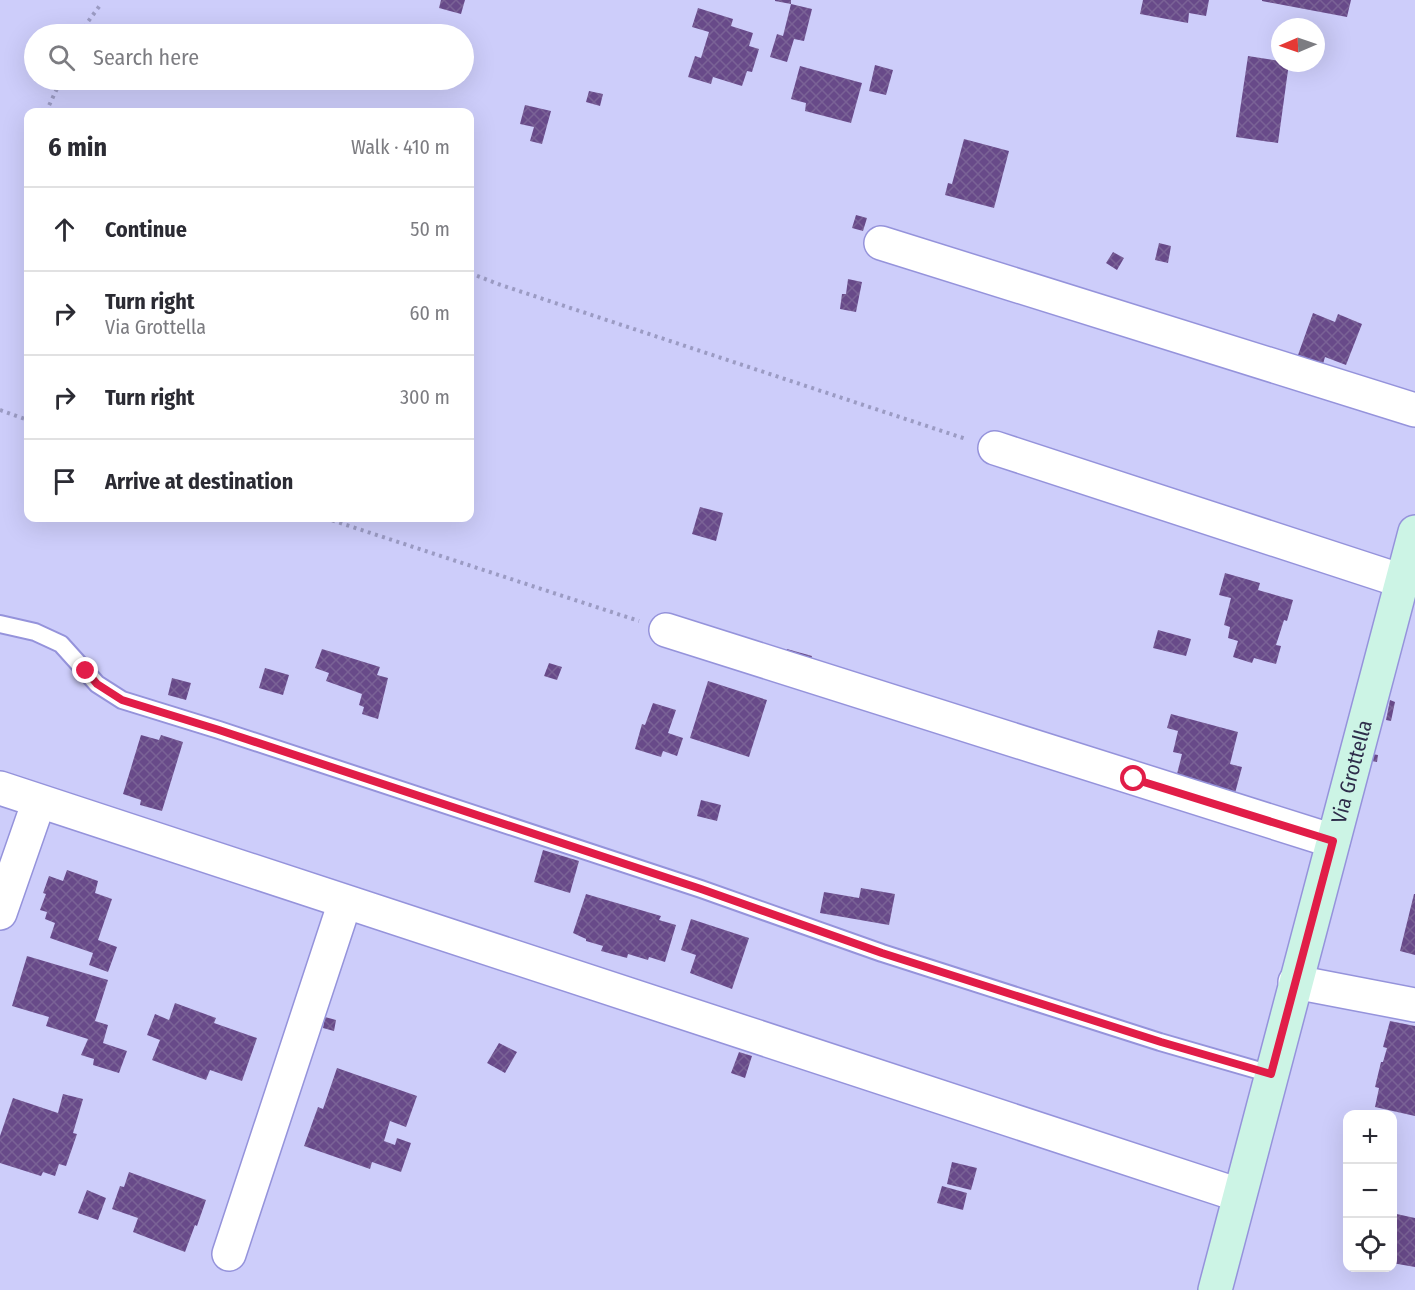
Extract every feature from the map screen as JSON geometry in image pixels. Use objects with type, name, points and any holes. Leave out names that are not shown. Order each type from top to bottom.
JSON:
[{"type":"street","points":[[881,243],[1415,410]]},
{"type":"street","points":[[995,448],[1402,581]]},
{"type":"street","name":"Via Grottella","points":[[1215,1290],[1415,532]]},
{"type":"street","points":[[666,630],[1333,841]]},
{"type":"street","points":[[0,788],[1239,1195]]},
{"type":"street","points":[[0,913],[39,801]]},
{"type":"street","points":[[229,1254],[345,902]]},
{"type":"street","points":[[1295,982],[1415,1005]]},
{"type":"lane","points":[[0,624],[36,632],[61,644],[97,684],[122,700],[667,878],[882,953],[1161,1042],[1271,1074]]},
{"type":"path","points":[[86,24],[101,4]]},
{"type":"path","points":[[48,108],[56,90]]},
{"type":"path","points":[[474,275],[995,448]]},
{"type":"path","points":[[0,410],[24,419]]},
{"type":"path","points":[[337,522],[666,630]]},
{"type":"building","points":[[441,0],[465,0],[461,14],[439,8]]},
{"type":"building","points":[[791,0],[791,4],[775,1]]},
{"type":"building","points":[[1143,0],[1209,0],[1206,16],[1189,13],[1188,23],[1140,14]]},
{"type":"building","points":[[1262,0],[1351,0],[1347,17]]},
{"type":"building","points":[[791,4],[812,9],[804,41],[794,39],[787,62],[770,57],[777,34],[783,36]]},
{"type":"building","points":[[698,8],[733,19],[731,26],[753,33],[749,46],[759,49],[752,72],[747,71],[742,86],[713,77],[711,84],[688,77],[695,56],[701,58],[709,32],[692,27]]},
{"type":"building","points":[[1248,56],[1271,60],[1271,72],[1288,72],[1278,143],[1236,137]]},
{"type":"building","points":[[875,65],[893,70],[886,95],[869,91]]},
{"type":"building","points":[[800,66],[862,83],[851,123],[805,111],[806,103],[791,99]]},
{"type":"building","points":[[589,91],[603,94],[600,106],[586,102]]},
{"type":"building","points":[[525,105],[551,111],[542,144],[530,141],[534,127],[520,124]]},
{"type":"building","points":[[964,139],[1009,151],[994,208],[945,195],[948,183],[952,184]]},
{"type":"building","points":[[856,215],[867,218],[863,231],[852,228]]},
{"type":"building","points":[[1159,243],[1171,246],[1168,263],[1155,260]]},
{"type":"building","points":[[1113,252],[1124,258],[1117,270],[1106,263]]},
{"type":"building","points":[[848,279],[862,282],[856,312],[840,309],[842,294],[846,294]]},
{"type":"building","points":[[1313,313],[1335,322],[1338,314],[1362,324],[1346,365],[1325,357],[1323,364],[1298,355]]},
{"type":"building","points":[[700,507],[723,513],[716,541],[692,534]]},
{"type":"building","points":[[1225,573],[1260,583],[1258,590],[1293,600],[1287,621],[1284,620],[1276,645],[1281,646],[1276,664],[1254,658],[1252,663],[1233,657],[1238,641],[1228,638],[1230,627],[1224,625],[1231,598],[1219,595]]},
{"type":"building","points":[[1158,630],[1191,639],[1186,656],[1153,648]]},
{"type":"building","points":[[322,649],[380,667],[377,675],[388,678],[378,719],[362,714],[364,707],[359,705],[362,694],[326,681],[329,673],[315,668]]},
{"type":"building","points":[[787,649],[812,656],[809,669],[783,663]]},
{"type":"building","points":[[549,663],[562,667],[557,680],[544,676]]},
{"type":"building","points":[[265,668],[289,675],[283,695],[259,688]]},
{"type":"building","points":[[172,678],[191,683],[186,700],[168,695]]},
{"type":"building","points":[[708,681],[767,700],[749,757],[690,738]]},
{"type":"building","points":[[1390,700],[1395,702],[1391,721],[1386,720]]},
{"type":"building","points":[[653,703],[676,710],[668,733],[683,738],[677,756],[663,751],[661,757],[635,749],[642,724],[645,725]]},
{"type":"building","points":[[1171,714],[1238,732],[1230,764],[1242,767],[1234,797],[1175,782],[1182,754],[1173,752],[1178,731],[1167,728]]},
{"type":"building","points":[[141,735],[159,740],[161,735],[183,742],[162,811],[140,805],[141,800],[123,794]]},
{"type":"building","points":[[1372,754],[1378,755],[1377,762],[1371,761]]},
{"type":"building","points":[[701,800],[721,805],[717,821],[697,816]]},
{"type":"building","points":[[543,850],[579,861],[570,893],[534,882]]},
{"type":"building","points":[[67,870],[98,881],[95,893],[112,899],[98,940],[117,947],[108,972],[89,965],[93,953],[50,938],[55,923],[45,919],[47,912],[40,910],[46,894],[43,893],[49,876],[63,881]]},
{"type":"building","points":[[861,888],[895,894],[889,925],[820,913],[824,892],[859,898]]},
{"type":"building","points":[[586,894],[661,916],[659,920],[676,925],[665,962],[628,954],[627,958],[601,951],[603,946],[586,941],[573,933]]},
{"type":"building","points":[[1415,894],[1415,955],[1400,951]]},
{"type":"building","points":[[691,919],[749,938],[732,989],[690,973],[696,955],[681,950]]},
{"type":"building","points":[[27,956],[108,980],[95,1021],[108,1025],[103,1043],[127,1051],[119,1073],[93,1065],[94,1059],[81,1055],[88,1039],[46,1026],[49,1017],[12,1006]]},
{"type":"building","points":[[175,1003],[216,1018],[214,1023],[257,1038],[242,1081],[210,1070],[206,1080],[152,1060],[160,1040],[147,1035],[155,1014],[169,1020]]},
{"type":"building","points":[[325,1017],[336,1020],[334,1031],[323,1028]]},
{"type":"building","points":[[1390,1021],[1415,1026],[1415,1116],[1397,1112],[1397,1110],[1375,1107],[1379,1088],[1375,1087],[1387,1048],[1383,1047]]},
{"type":"building","points":[[499,1043],[517,1052],[505,1073],[487,1063]]},
{"type":"building","points":[[739,1052],[752,1056],[745,1078],[731,1073]]},
{"type":"building","points":[[337,1068],[417,1096],[406,1127],[390,1121],[384,1141],[395,1145],[397,1138],[411,1143],[401,1172],[372,1162],[370,1169],[304,1146],[318,1107],[323,1109]]},
{"type":"building","points":[[63,1094],[83,1099],[73,1133],[77,1134],[66,1166],[59,1164],[55,1176],[43,1172],[41,1176],[0,1163],[0,1136],[13,1098],[58,1113]]},
{"type":"building","points":[[952,1162],[977,1168],[971,1190],[947,1184]]},
{"type":"building","points":[[129,1172],[206,1200],[185,1252],[133,1232],[138,1218],[112,1209],[120,1186],[124,1187]]},
{"type":"building","points":[[942,1186],[967,1193],[963,1210],[937,1203]]},
{"type":"building","points":[[87,1190],[106,1198],[98,1220],[78,1213]]},
{"type":"building","points":[[1397,1214],[1415,1218],[1415,1267],[1397,1264]]},
{"type":"route","points":[[86,671],[97,684],[122,700],[701,889],[882,953],[1161,1042],[1271,1074],[1333,841],[1134,779]]}]
